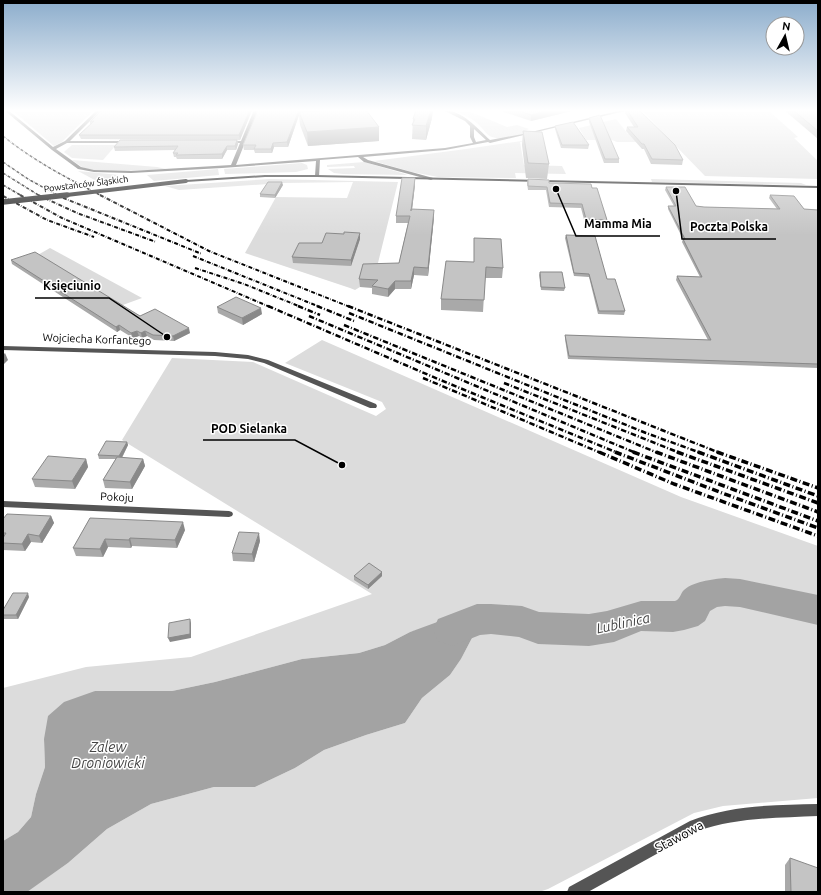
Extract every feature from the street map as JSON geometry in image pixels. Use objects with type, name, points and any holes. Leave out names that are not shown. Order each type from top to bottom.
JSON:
[{"type":"main road","name":"Powstańców Śląskich","points":[[3,202],[186,181],[258,176],[316,176],[818,188]]},
{"type":"street","points":[[57,152],[77,166],[94,171],[140,172],[411,152]]},
{"type":"street","points":[[233,166],[239,152]]},
{"type":"street","points":[[359,156],[366,161],[432,179]]},
{"type":"street","points":[[316,176],[318,159]]},
{"type":"street","name":"Wojciecha Korfantego","points":[[3,348],[208,354],[248,357],[274,364],[373,406]]},
{"type":"street","name":"Pokoju","points":[[3,504],[229,514]]},
{"type":"street","name":"Stawowa","points":[[574,892],[695,826],[710,820],[728,816],[818,810]]},
{"type":"shaded area","points":[[64,152],[110,152],[103,160],[72,158]]},
{"type":"shaded area","points":[[445,152],[522,152],[524,165],[562,166],[566,174],[515,173],[516,178],[438,177],[412,172],[374,161]]},
{"type":"shaded area","points":[[681,152],[808,152],[818,161],[818,179],[705,176]]},
{"type":"shaded area","points":[[72,160],[166,169],[123,171],[99,170],[82,167]]},
{"type":"shaded area","points":[[364,162],[407,175],[343,174],[334,173],[328,169],[355,168],[354,166],[327,167],[327,165]]},
{"type":"shaded area","points":[[302,163],[307,165],[308,169],[296,172],[225,174],[224,169]]},
{"type":"shaded area","points":[[218,169],[219,175],[154,181],[147,175]]},
{"type":"shaded area","points":[[78,171],[119,175],[108,180],[104,185]]},
{"type":"shaded area","points":[[270,179],[398,182],[376,271],[360,287],[355,290],[245,253],[276,197],[347,198],[353,182],[283,183],[179,190],[165,186]]},
{"type":"shaded area","points":[[651,179],[801,183],[806,185],[652,182]]},
{"type":"shaded area","points":[[50,248],[142,298],[120,306],[36,256]]},
{"type":"shaded area","points":[[322,340],[681,497],[818,546],[818,798],[723,806],[694,813],[548,889],[539,892],[26,892],[68,863],[107,829],[151,804],[214,787],[255,787],[295,768],[324,750],[405,723],[422,698],[450,675],[461,659],[472,638],[490,619],[464,617],[410,632],[385,645],[359,653],[302,659],[215,682],[172,691],[95,691],[44,739],[45,767],[36,794],[31,817],[18,832],[3,841],[3,688],[86,667],[191,657],[372,594],[122,440],[172,358],[253,362],[376,416],[386,409],[382,402],[285,363]]},
{"type":"water","name":"Zalew Droniowicki","points":[[451,617],[491,619],[472,638],[461,659],[450,675],[422,698],[405,723],[324,750],[295,768],[255,787],[214,787],[151,804],[107,829],[68,863],[27,892],[3,892],[3,841],[18,832],[31,817],[36,794],[45,767],[44,739],[48,716],[64,702],[95,691],[172,691],[215,682],[302,659],[359,653],[385,645],[410,632]]},
{"type":"building","points":[[174,152],[223,152],[222,154],[176,155],[178,153],[173,153]]},
{"type":"building","points":[[526,152],[546,152],[549,164],[528,163]]},
{"type":"building","points":[[602,152],[616,152],[619,159],[605,159]]},
{"type":"building","points":[[648,152],[679,152],[683,160],[652,159]]},
{"type":"building","points":[[402,178],[415,178],[411,209],[434,210],[428,268],[414,267],[411,281],[395,281],[388,289],[372,286],[378,280],[359,279],[363,264],[399,263],[410,216],[396,216]]},
{"type":"building","points":[[528,179],[549,180],[549,183],[591,184],[592,188],[597,188],[607,220],[586,219],[582,204],[550,203],[547,187],[528,186]]},
{"type":"building","points":[[268,182],[282,182],[275,195],[260,194]]},
{"type":"building","points":[[666,187],[685,187],[696,206],[780,209],[770,195],[794,196],[804,209],[818,210],[818,364],[569,356],[565,335],[711,340],[677,276],[702,277],[668,206],[676,206]]},
{"type":"building","points":[[344,232],[360,233],[351,260],[292,257],[299,243],[322,243],[326,233],[344,234]]},
{"type":"building","points":[[566,235],[595,236],[607,279],[615,279],[625,311],[599,311],[589,274],[574,273]]},
{"type":"building","points":[[474,238],[501,239],[503,268],[486,267],[484,300],[441,299],[446,261],[474,262]]},
{"type":"building","points":[[35,252],[140,316],[155,309],[189,328],[173,336],[153,335],[145,331],[141,333],[137,331],[131,333],[119,325],[116,327],[11,260]]},
{"type":"building","points":[[540,272],[562,272],[565,288],[541,287]]},
{"type":"building","points":[[236,297],[261,308],[242,318],[217,307]]},
{"type":"building","points":[[106,441],[127,442],[119,456],[98,455]]},
{"type":"building","points":[[48,456],[86,459],[72,481],[32,479]]},
{"type":"building","points":[[117,457],[143,459],[130,482],[103,480]]},
{"type":"building","points":[[7,514],[51,516],[39,536],[28,534],[22,544],[3,543],[3,538],[6,533],[3,533],[3,519]]},
{"type":"building","points":[[90,518],[183,522],[175,540],[130,538],[129,540],[105,539],[100,549],[73,548]]},
{"type":"building","points":[[239,532],[259,533],[252,554],[232,553]]},
{"type":"building","points":[[369,563],[382,572],[368,585],[354,576]]},
{"type":"building","points":[[13,593],[28,593],[16,615],[3,615],[3,610]]},
{"type":"building","points":[[190,619],[190,634],[168,638],[169,623]]},
{"type":"building","points":[[790,858],[818,868],[818,892],[791,892]]},
{"type":"waterway","name":"Lublinica","points":[[452,630],[477,620],[491,619],[522,622],[538,628],[589,630],[614,626],[625,620],[641,616],[673,617],[684,615],[692,610],[697,601],[710,594],[725,592],[740,593],[818,610]]},
{"type":"railway","points":[[25,152],[63,176],[102,196]]},
{"type":"railway","points":[[3,162],[28,179],[59,196]]},
{"type":"railway","points":[[3,173],[40,196]]},
{"type":"railway","points":[[3,185],[22,196]]},
{"type":"railway","points":[[20,195],[62,218],[270,307]]},
{"type":"railway","points":[[56,195],[202,254]]},
{"type":"railway","points":[[100,195],[209,251],[350,307]]},
{"type":"railway","points":[[3,196],[47,220],[94,237]]},
{"type":"railway","points":[[40,196],[77,213],[156,242]]},
{"type":"railway","points":[[193,256],[320,307]]},
{"type":"railway","points":[[195,268],[244,284],[301,307]]},
{"type":"railway","points":[[268,306],[438,379],[618,453]]},
{"type":"railway","points":[[298,306],[320,315]]},
{"type":"railway","points":[[317,306],[354,321]]},
{"type":"railway","points":[[348,306],[720,453]]},
{"type":"railway","points":[[349,313],[646,433],[701,453]]},
{"type":"railway","points":[[309,316],[636,453]]},
{"type":"railway","points":[[344,325],[658,453]]},
{"type":"railway","points":[[423,378],[601,453]]},
{"type":"railway","points":[[504,383],[680,453]]},
{"type":"railway","points":[[599,452],[674,484],[818,536]]},
{"type":"railway","points":[[615,452],[818,528]]},
{"type":"railway","points":[[633,452],[818,521]]},
{"type":"railway","points":[[656,452],[818,512]]},
{"type":"railway","points":[[677,452],[818,503]]},
{"type":"railway","points":[[698,452],[818,496]]},
{"type":"railway","points":[[717,452],[818,488]]},
{"type":"place","name":"Mamma Mia","points":[[556,189]]},
{"type":"place","name":"Poczta Polska","points":[[676,191]]},
{"type":"place","name":"Księciunio","points":[[167,337]]},
{"type":"place","name":"POD Sielanka","points":[[342,465]]}]
